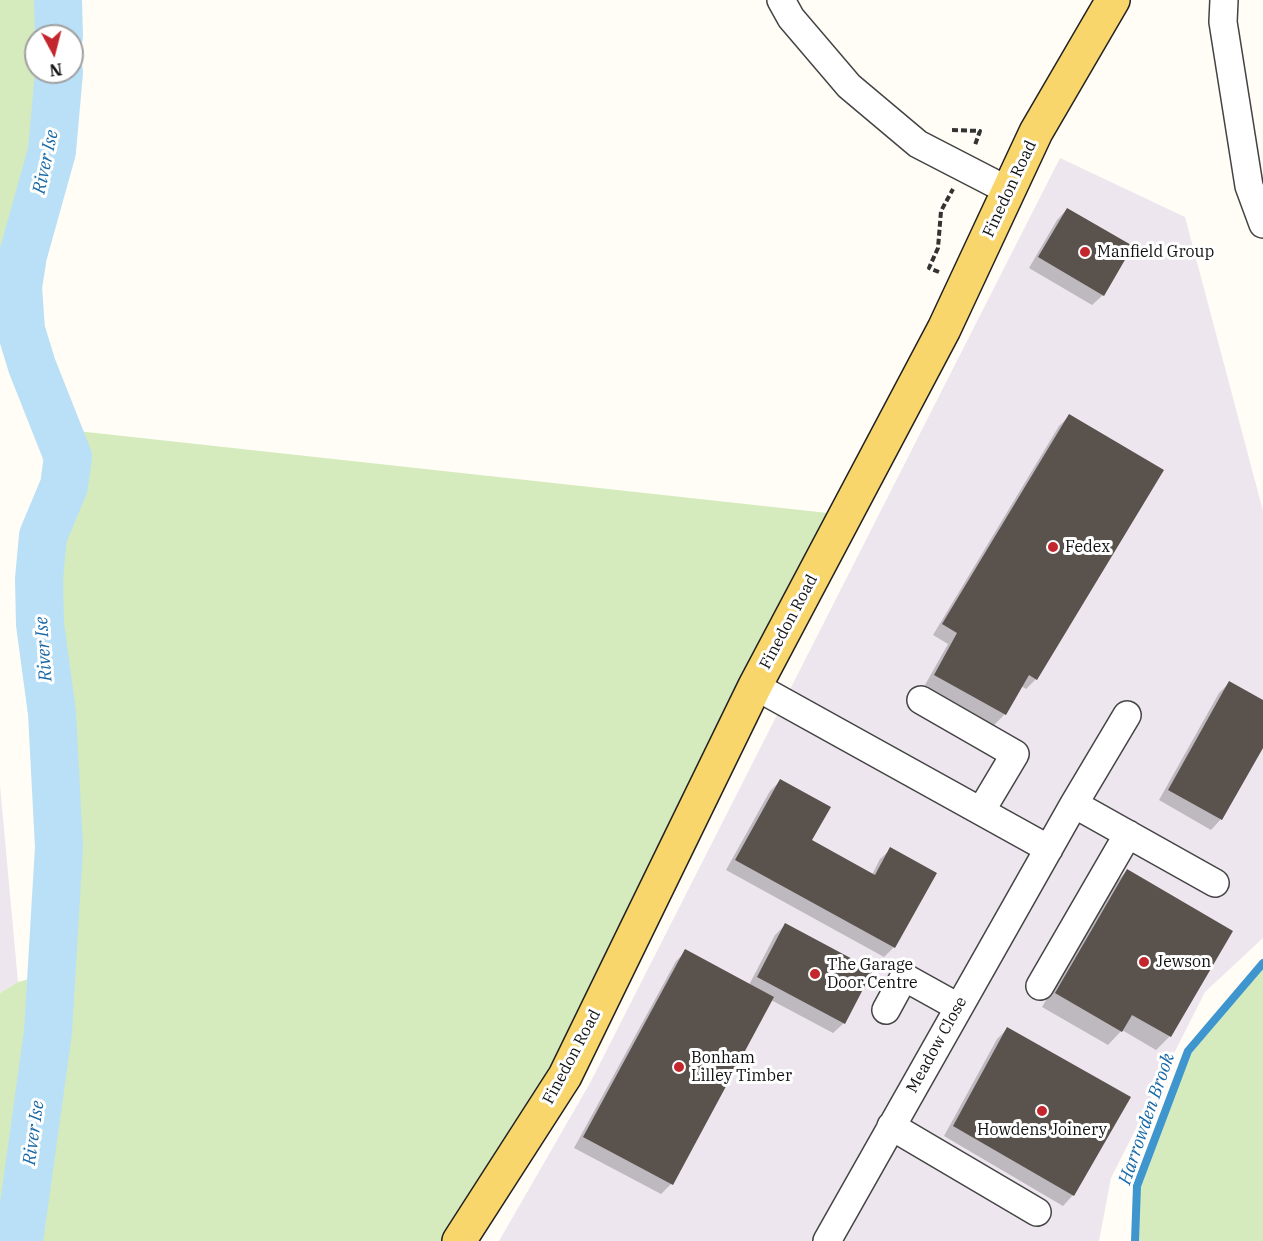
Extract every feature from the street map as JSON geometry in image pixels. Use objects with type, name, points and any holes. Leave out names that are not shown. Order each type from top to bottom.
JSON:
[{"type":"main road","name":"Finedon Road","points":[[459,1241],[565,1076],[755,686],[944,329],[1036,132],[1113,0]]},
{"type":"street","points":[[780,0],[791,18],[849,86],[918,144],[1009,191]]},
{"type":"street","points":[[1224,0],[1223,22],[1249,186],[1263,224]]},
{"type":"street","points":[[755,686],[1049,849]]},
{"type":"street","points":[[921,700],[1015,754],[981,812]]},
{"type":"street","name":"Meadow Close","points":[[826,1241],[1127,715]]},
{"type":"street","points":[[1074,804],[1215,883]]},
{"type":"street","points":[[1040,986],[1128,834]]},
{"type":"street","points":[[886,1011],[904,977],[958,1007]]},
{"type":"street","points":[[891,1126],[1037,1212]]},
{"type":"shaded area","points":[[1060,158],[1185,217],[1263,511],[1263,938],[1205,992],[1111,1178],[1099,1241],[499,1241],[590,1083]]},
{"type":"shaded area","points":[[0,785],[18,982],[0,993]]},
{"type":"green space","points":[[0,0],[58,0],[59,24],[24,24],[24,84],[60,84],[52,151],[23,255],[18,287],[0,295]]},
{"type":"green space","points":[[59,429],[846,515],[459,1241],[0,1241],[0,993],[18,982],[51,973],[59,847],[52,713],[40,624],[39,579],[43,536],[64,486],[68,457]]},
{"type":"green space","points":[[1263,963],[1263,1241],[1135,1241],[1137,1186],[1188,1051]]},
{"type":"building","name":"Manfield Group","points":[[1067,208],[1133,246],[1104,296],[1038,257]]},
{"type":"building","name":"Fedex","points":[[1069,414],[1164,470],[1037,680],[1029,675],[1006,715],[934,675],[957,633],[942,624]]},
{"type":"building","points":[[1229,681],[1263,700],[1263,748],[1222,820],[1168,790]]},
{"type":"building","points":[[780,779],[831,807],[812,840],[875,875],[890,847],[937,873],[895,948],[735,860]]},
{"type":"building","name":"Jewson","points":[[1127,869],[1233,931],[1171,1037],[1132,1015],[1122,1032],[1055,993]]},
{"type":"building","name":"The Garage Door Centre","points":[[785,923],[873,970],[845,1024],[757,977]]},
{"type":"building","name":"Bonham Lilley Timber","points":[[685,949],[774,997],[673,1185],[583,1137]]},
{"type":"building","name":"Howdens Joinery","points":[[1007,1027],[1131,1097],[1074,1196],[953,1126]]},
{"type":"waterway","name":"River Ise","points":[[58,0],[59,24]]},
{"type":"waterway","name":"River Ise","points":[[19,1241],[48,1032],[59,847],[52,713],[40,624],[39,579],[43,536],[64,486],[68,457],[32,366],[21,330],[18,287],[23,255],[52,151],[58,84]]},
{"type":"waterway","points":[[0,308],[19,298]]},
{"type":"waterway","name":"Harrowden Brook","points":[[1135,1241],[1137,1186],[1188,1051],[1263,963]]},
{"type":"place","name":"Manfield Group","points":[[1085,252]]},
{"type":"place","name":"Fedex","points":[[1053,547]]},
{"type":"place","name":"Jewson","points":[[1144,962]]},
{"type":"place","name":"The Garage Door Centre","points":[[815,974]]},
{"type":"place","name":"Bonham Lilley Timber","points":[[679,1067]]},
{"type":"place","name":"Howdens Joinery","points":[[1042,1111]]}]
